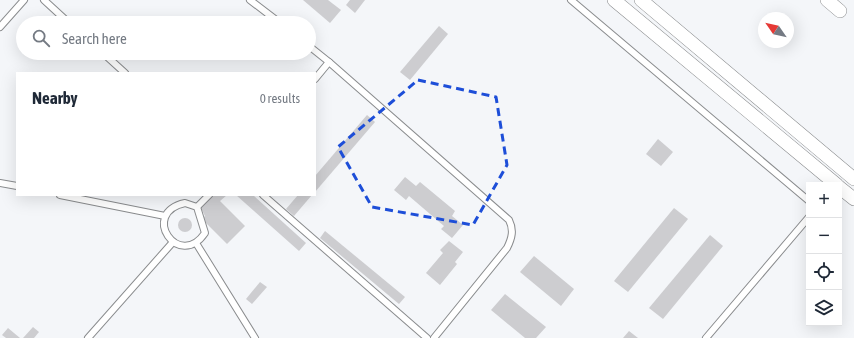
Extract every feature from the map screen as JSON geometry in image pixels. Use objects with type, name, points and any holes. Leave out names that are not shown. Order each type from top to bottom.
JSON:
[{"type":"street","points":[[614,0],[833,182]]},
{"type":"street","points":[[641,0],[854,179]]},
{"type":"street","points":[[827,0],[840,11]]},
{"type":"street","points":[[842,189],[854,199]]},
{"type":"lane","points":[[0,27],[24,0]]},
{"type":"lane","points":[[44,0],[61,16]]},
{"type":"lane","points":[[250,0],[271,16]]},
{"type":"lane","points":[[571,0],[806,198]]},
{"type":"lane","points":[[316,51],[510,220],[512,225],[511,240],[507,248],[434,338]]},
{"type":"lane","points":[[111,60],[124,72]]},
{"type":"lane","points":[[316,77],[330,62]]},
{"type":"lane","points":[[0,183],[16,186]]},
{"type":"lane","points":[[65,196],[165,216]]},
{"type":"lane","points":[[198,207],[208,196]]},
{"type":"lane","points":[[264,196],[427,338]]},
{"type":"lane","points":[[185,202],[198,207],[205,233],[200,240],[196,243],[185,246],[170,240],[165,233],[164,224],[165,216],[170,209],[177,204],[185,202]]},
{"type":"lane","points":[[706,338],[806,221]]},
{"type":"lane","points":[[88,338],[173,242]]},
{"type":"lane","points":[[196,243],[254,338]]},
{"type":"highlighted area","points":[[418,80],[496,97],[507,165],[473,225],[372,207],[338,147]]},
{"type":"building","points":[[303,0],[328,0],[341,10],[330,23]]},
{"type":"building","points":[[350,0],[365,0],[355,13],[346,5]]},
{"type":"building","points":[[439,26],[448,34],[410,80],[400,72]]},
{"type":"building","points":[[367,115],[375,122],[316,191],[316,175]]},
{"type":"building","points":[[658,139],[673,152],[661,166],[646,154]]},
{"type":"building","points":[[405,177],[416,186],[420,182],[455,211],[452,216],[463,225],[452,238],[441,229],[444,226],[409,196],[406,200],[394,190]]},
{"type":"building","points":[[211,196],[226,196],[220,201],[245,226],[227,244],[202,219],[205,216],[200,206]]},
{"type":"building","points":[[237,196],[254,196],[306,243],[299,251]]},
{"type":"building","points":[[297,196],[311,196],[294,216],[286,209]]},
{"type":"building","points":[[674,208],[688,219],[628,292],[614,281]]},
{"type":"building","points":[[185,218],[190,220],[192,225],[190,230],[185,232],[180,230],[178,225],[180,220]]},
{"type":"building","points":[[325,231],[405,297],[399,304],[320,238]]},
{"type":"building","points":[[710,235],[723,246],[663,319],[649,308]]},
{"type":"building","points":[[449,241],[463,252],[455,262],[457,264],[440,285],[426,273],[443,253],[440,250]]},
{"type":"building","points":[[534,256],[574,289],[561,306],[520,272]]},
{"type":"building","points":[[260,282],[267,287],[252,304],[246,299]]},
{"type":"building","points":[[505,294],[546,327],[536,338],[525,338],[491,310]]},
{"type":"building","points":[[33,327],[39,332],[34,338],[23,338]]},
{"type":"building","points":[[8,328],[20,338],[6,338],[2,335]]},
{"type":"building","points":[[629,331],[638,338],[623,338]]}]
